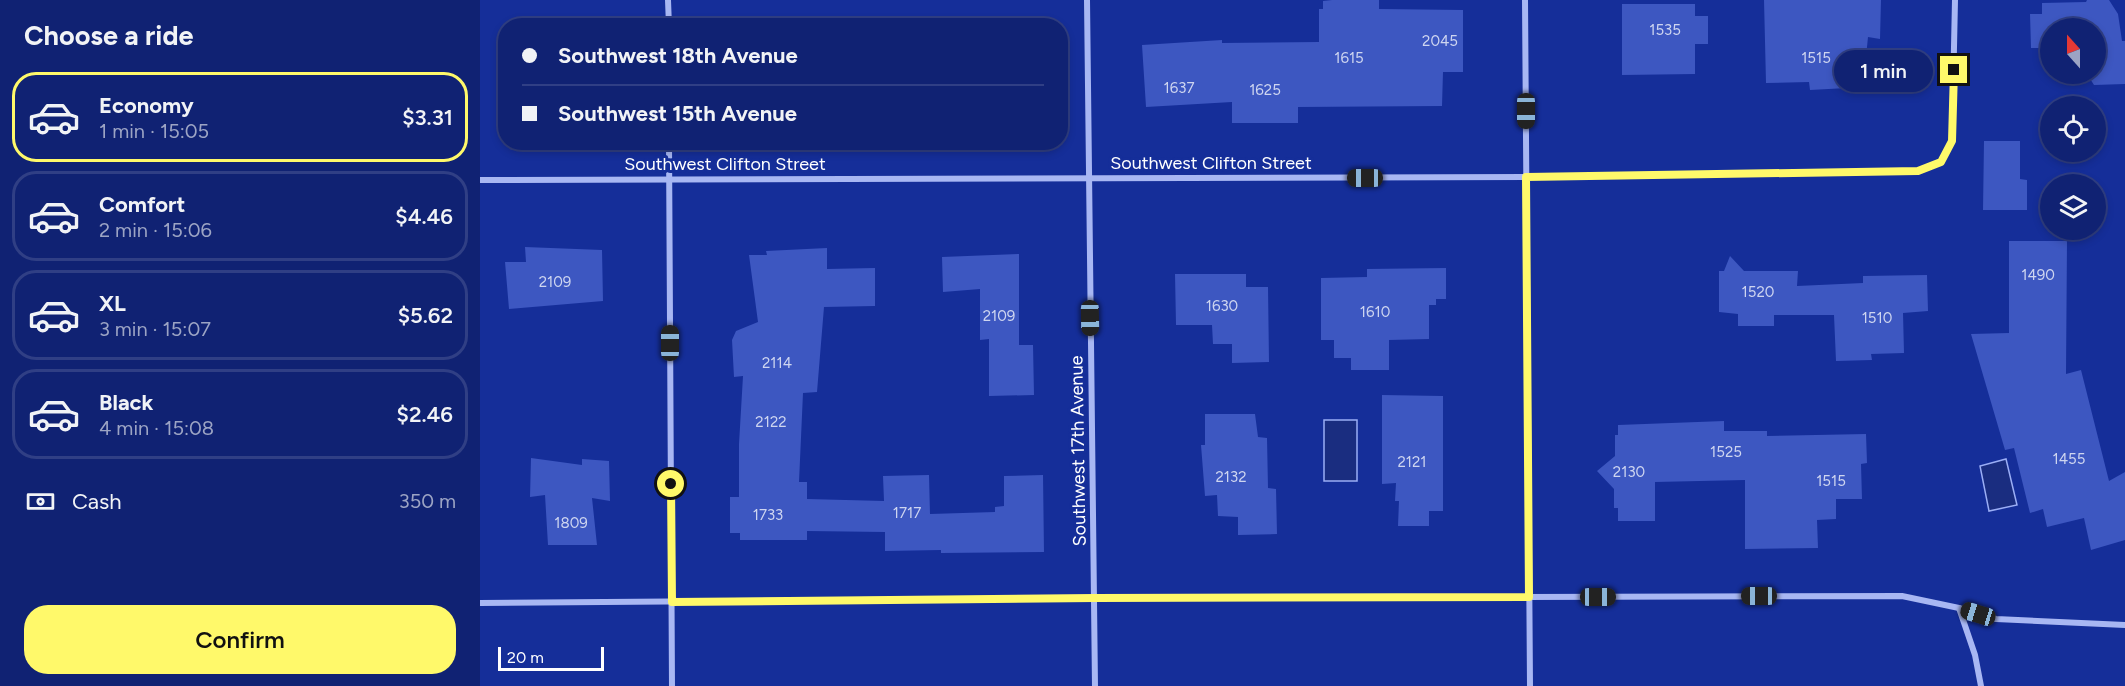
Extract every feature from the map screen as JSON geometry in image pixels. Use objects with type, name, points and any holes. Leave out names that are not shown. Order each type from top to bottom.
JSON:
[{"type":"street","points":[[668,0],[669,18]]},
{"type":"street","name":"Southwest 17th Avenue","points":[[1087,0],[1095,686]]},
{"type":"street","points":[[1525,0],[1530,686]]},
{"type":"street","name":"Southwest Clifton Street","points":[[480,180],[1526,177],[1918,171],[1941,162],[1952,141],[1955,0]]},
{"type":"street","points":[[669,150],[672,686]]},
{"type":"street","points":[[480,603],[1095,598],[1902,596],[1959,608],[1996,619],[2125,626]]},
{"type":"street","points":[[1959,608],[1975,655],[1981,686]]},
{"type":"shaded area","points":[[1324,420],[1357,420],[1357,481],[1324,481]]},
{"type":"shaded area","points":[[2006,459],[2017,505],[1989,511],[1980,466]]},
{"type":"building","points":[[1379,0],[1379,9],[1463,10],[1463,72],[1443,72],[1442,106],[1298,107],[1298,123],[1232,123],[1232,102],[1146,107],[1142,45],[1222,40],[1222,43],[1319,42],[1319,9],[1323,9],[1323,1]]},
{"type":"building","points":[[1764,0],[1881,0],[1880,39],[1868,37],[1864,77],[1847,78],[1847,88],[1810,90],[1809,82],[1766,83]]},
{"type":"building","points":[[2087,0],[2109,0],[2118,14],[2122,41],[2125,41],[2125,84],[2094,85],[2093,84],[2106,84],[2106,18],[2040,18],[2040,48],[2031,48],[2030,14],[2042,14],[2042,3],[2086,2]]},
{"type":"building","points":[[1622,4],[1695,4],[1695,16],[1708,16],[1708,44],[1695,44],[1695,74],[1622,75]]},
{"type":"building","points":[[1984,141],[2020,141],[2020,179],[2027,180],[2027,210],[1983,210]]},
{"type":"building","points":[[2009,241],[2067,241],[2066,374],[2081,370],[2109,481],[2125,472],[2125,540],[2091,550],[2084,518],[2047,527],[2043,509],[2030,513],[2014,448],[2005,450],[1971,334],[2009,333]]},
{"type":"building","points":[[525,247],[602,250],[603,301],[509,309],[505,262],[526,262]]},
{"type":"building","points":[[827,248],[827,269],[875,268],[875,306],[824,307],[817,392],[803,393],[799,482],[807,482],[807,499],[884,501],[883,476],[929,475],[930,514],[995,512],[995,507],[1004,506],[1004,476],[1043,475],[1044,552],[885,551],[885,532],[807,531],[807,540],[740,540],[740,533],[730,533],[730,497],[739,497],[743,376],[734,377],[732,340],[736,331],[758,322],[749,255],[767,255],[766,251]]},
{"type":"building","points":[[1019,254],[1019,345],[1033,345],[1034,395],[989,396],[989,339],[980,340],[980,289],[943,292],[942,257]]},
{"type":"building","points":[[1730,256],[1744,271],[1798,271],[1797,286],[1863,283],[1863,276],[1927,275],[1928,311],[1903,313],[1904,353],[1871,354],[1872,360],[1836,361],[1834,315],[1774,315],[1774,326],[1738,326],[1738,314],[1719,312],[1719,271],[1724,271]]},
{"type":"building","points":[[1446,268],[1446,299],[1436,299],[1436,305],[1429,305],[1429,339],[1389,340],[1389,370],[1351,370],[1351,358],[1334,358],[1334,340],[1321,340],[1321,278],[1367,277],[1367,269]]},
{"type":"building","points":[[1175,274],[1246,274],[1246,287],[1268,287],[1269,362],[1232,363],[1232,344],[1213,344],[1212,325],[1176,325]]},
{"type":"building","points":[[1382,395],[1443,396],[1443,511],[1429,511],[1429,526],[1398,526],[1399,501],[1395,501],[1396,483],[1382,484]]},
{"type":"building","points":[[1205,414],[1255,414],[1258,437],[1267,438],[1268,488],[1276,489],[1277,534],[1238,535],[1238,517],[1218,516],[1217,495],[1205,496],[1201,445],[1205,445]]},
{"type":"building","points":[[1724,421],[1724,431],[1767,431],[1767,436],[1866,434],[1867,463],[1861,464],[1862,499],[1836,499],[1836,519],[1817,520],[1818,548],[1745,549],[1745,480],[1655,482],[1655,521],[1618,521],[1618,508],[1614,508],[1614,489],[1597,471],[1615,456],[1615,435],[1618,435],[1618,425]]},
{"type":"building","points":[[531,458],[582,465],[582,459],[609,461],[610,501],[592,498],[597,545],[548,545],[545,495],[530,497]]},
{"type":"route","points":[[671,484],[672,602],[1529,597],[1526,177],[1918,171],[1941,162],[1952,141],[1954,70]]}]
